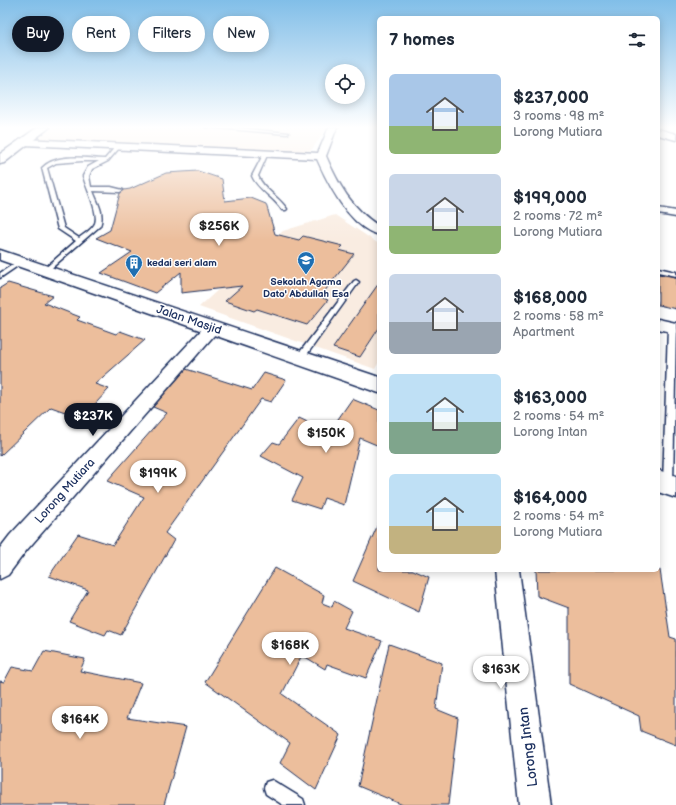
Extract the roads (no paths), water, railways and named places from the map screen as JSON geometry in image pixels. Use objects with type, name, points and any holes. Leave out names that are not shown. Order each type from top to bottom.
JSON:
[{"type":"main road","name":"Jalan Masjid","points":[[0,255],[377,384]]},
{"type":"street","points":[[324,165],[332,183],[353,212],[377,230]]},
{"type":"street","points":[[660,211],[676,214]]},
{"type":"street","name":"Lorong Mutiara","points":[[0,567],[18,543],[212,328]]},
{"type":"street","name":"Lorong Intan","points":[[507,572],[535,805]]},
{"type":"lane","points":[[47,165],[44,168],[61,230],[80,241]]},
{"type":"lane","points":[[45,271],[97,226],[101,220],[100,214],[89,189],[86,176],[90,168],[97,165]]},
{"type":"lane","points":[[261,165],[255,176],[256,181],[280,201],[284,209]]},
{"type":"lane","points":[[89,189],[120,190]]},
{"type":"lane","points":[[0,276],[20,262]]},
{"type":"lane","points":[[660,270],[676,274]]},
{"type":"lane","points":[[300,358],[356,282]]},
{"type":"lane","points":[[667,484],[669,326]]},
{"type":"lane","points":[[272,788],[297,805]]},
{"type":"place","name":"Sekolah Agama Dato' Abdullah Esa","points":[[306,275]]},
{"type":"place","name":"kedai seri alam","points":[[134,278]]}]
